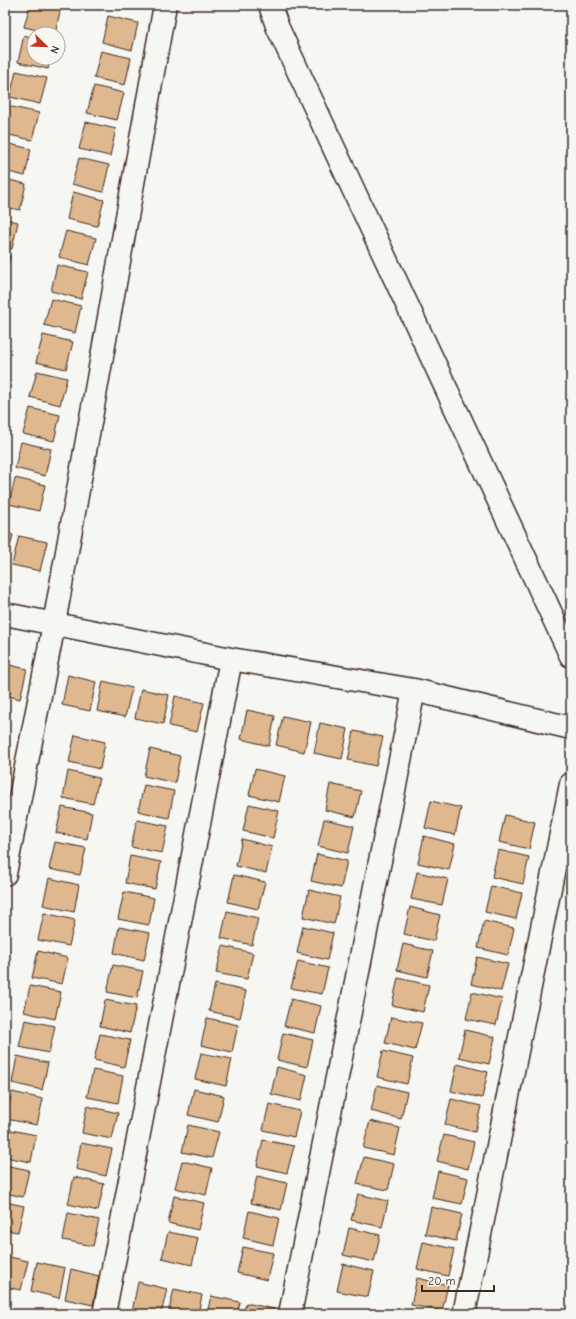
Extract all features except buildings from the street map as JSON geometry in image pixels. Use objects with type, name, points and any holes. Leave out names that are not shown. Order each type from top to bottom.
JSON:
[{"type":"street","points":[[5,874],[54,624],[165,5]]},
{"type":"street","points":[[270,5],[277,26],[571,656]]},
{"type":"street","points":[[5,614],[231,659],[414,690],[571,728]]},
{"type":"street","points":[[104,1314],[231,659]]},
{"type":"street","points":[[290,1314],[414,690]]},
{"type":"street","points":[[464,1314],[571,784]]}]
